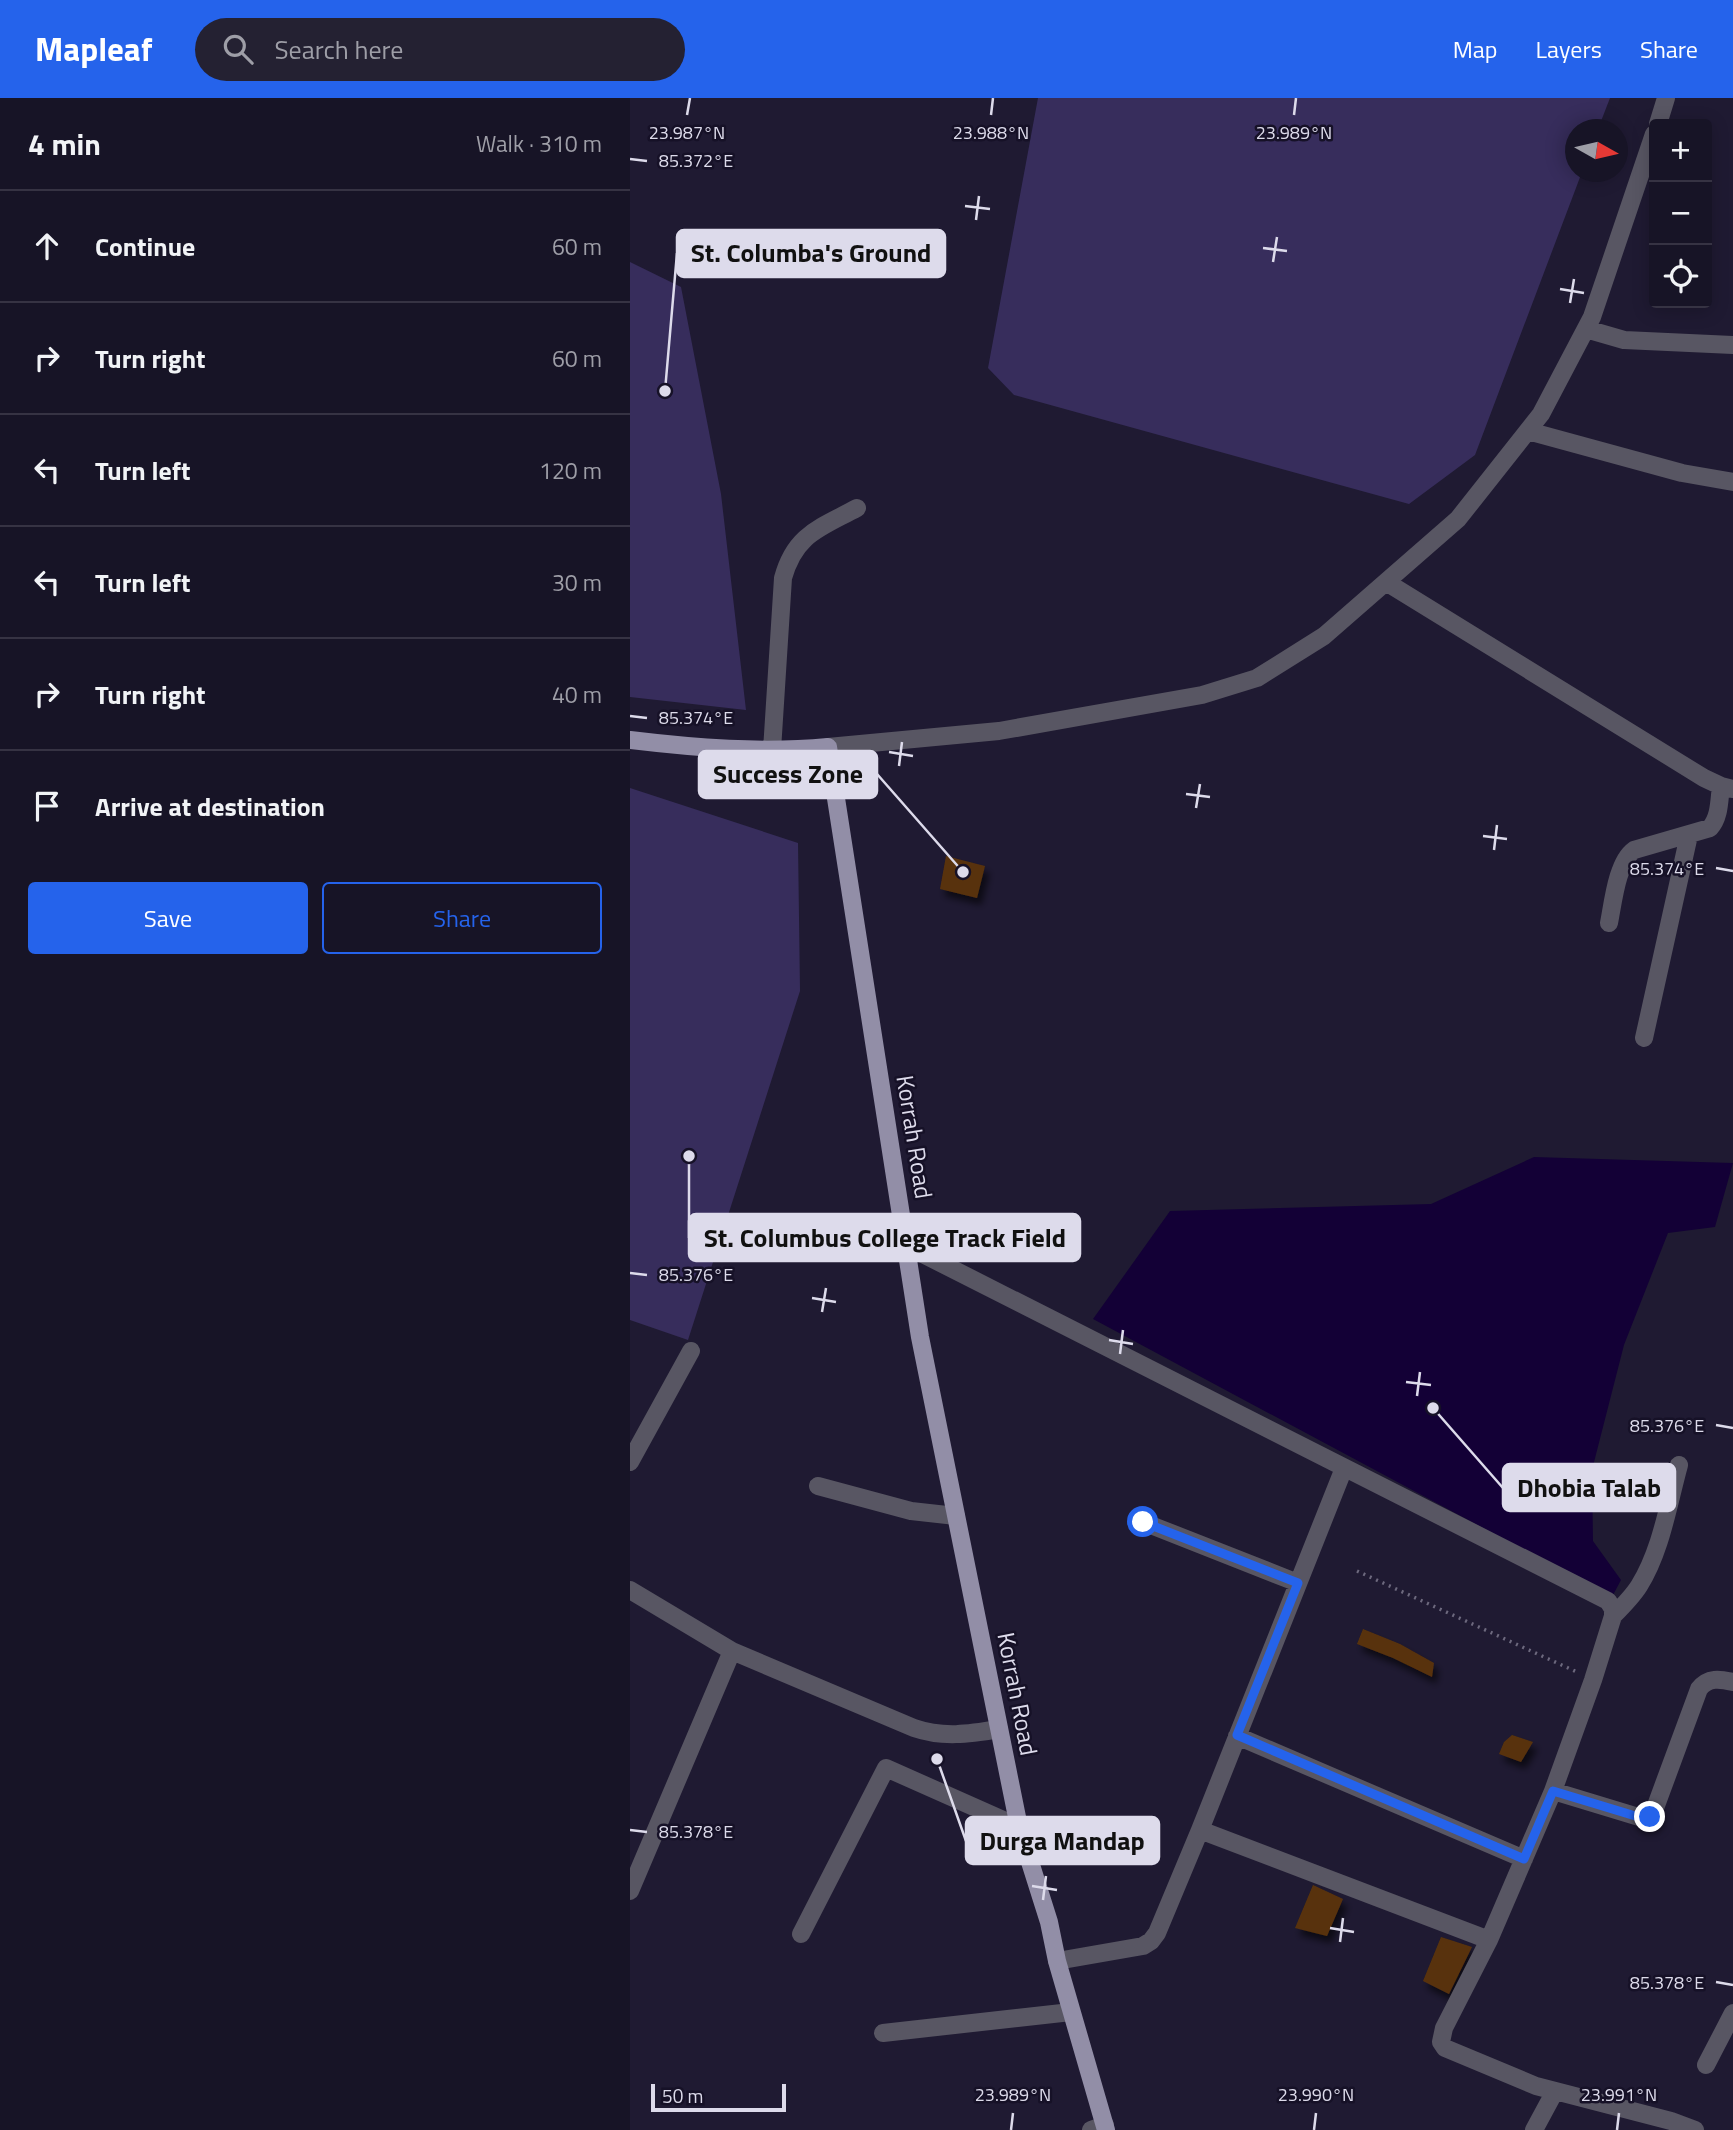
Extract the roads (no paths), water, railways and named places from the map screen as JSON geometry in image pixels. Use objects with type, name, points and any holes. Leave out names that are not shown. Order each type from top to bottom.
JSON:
[{"type":"main road","points":[[630,740],[702,748],[772,750],[828,747]]},
{"type":"main road","name":"Korrah Road","points":[[828,747],[920,1337],[1019,1827],[1049,1922],[1101,2128]]},
{"type":"street","points":[[1660,119],[1667,98]]},
{"type":"street","points":[[828,747],[999,731],[1202,695],[1257,678],[1324,636],[1458,519],[1542,414],[1592,317],[1649,149]]},
{"type":"street","points":[[1586,328],[1624,340],[1733,345]]},
{"type":"street","points":[[1528,431],[1682,473],[1733,482]]},
{"type":"street","points":[[772,750],[783,578],[788,562],[801,541],[856,508]]},
{"type":"street","points":[[1386,582],[1704,778],[1727,787],[1714,824],[1703,831],[1628,854],[1622,866],[1609,923]]},
{"type":"street","points":[[1644,1038],[1689,835]]},
{"type":"street","points":[[905,1245],[1608,1601],[1613,1609],[1613,1616],[1553,1791],[1489,1940],[1441,2038],[1443,2045],[1536,2086],[1671,2121],[1695,2130]]},
{"type":"street","points":[[630,1462],[691,1351]]},
{"type":"street","points":[[1613,1616],[1638,1588],[1644,1575],[1660,1537],[1679,1465]]},
{"type":"street","points":[[1057,1961],[1143,1947],[1157,1933],[1344,1468]]},
{"type":"street","points":[[818,1486],[911,1511],[956,1516]]},
{"type":"street","points":[[1143,1522],[1298,1583]]},
{"type":"street","points":[[630,1590],[732,1651],[930,1733],[965,1734],[999,1729]]},
{"type":"street","points":[[630,1891],[732,1651]]},
{"type":"street","points":[[1553,1791],[1642,1818],[1650,1817],[1699,1689],[1704,1682],[1733,1679]]},
{"type":"street","points":[[1237,1735],[1524,1859]]},
{"type":"street","points":[[801,1934],[886,1768],[1019,1827]]},
{"type":"street","points":[[1200,1830],[1489,1940]]},
{"type":"street","points":[[883,2033],[1071,2012]]},
{"type":"street","points":[[1706,2065],[1733,2013]]},
{"type":"street","points":[[1534,2130],[1555,2091]]},
{"type":"place","name":"St. Columba's Ground","points":[[665,391]]},
{"type":"place","name":"Success Zone","points":[[963,872]]},
{"type":"place","name":"St. Columbus College Track Field","points":[[689,1156]]},
{"type":"place","name":"Dhobia Talab","points":[[1433,1408]]},
{"type":"place","name":"Durga Mandap","points":[[937,1759]]}]
